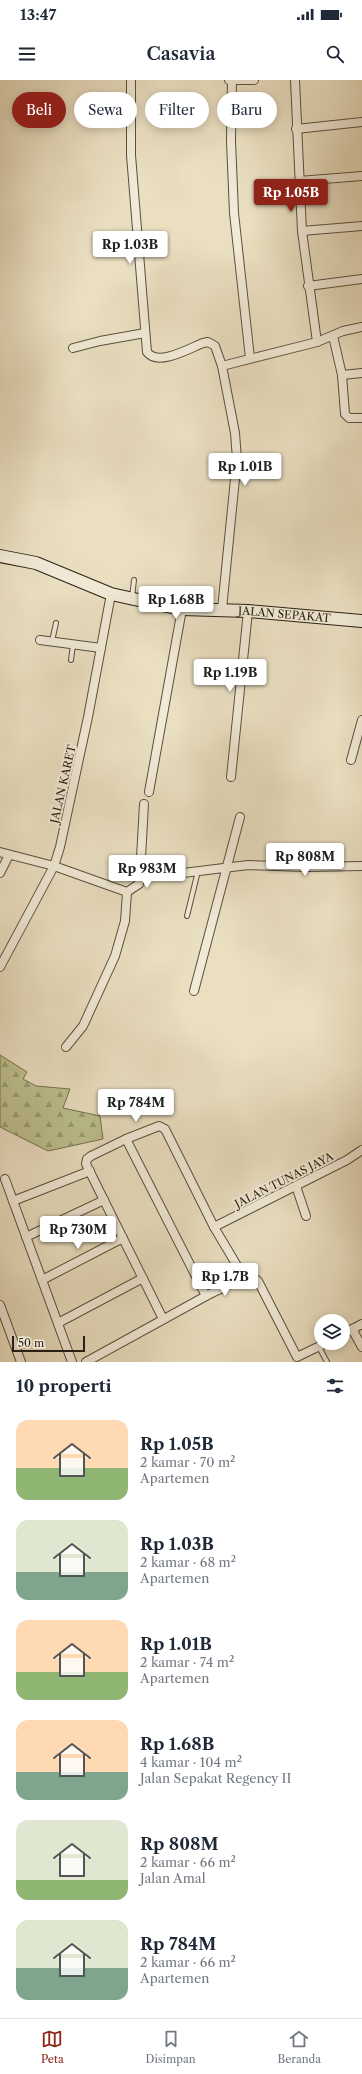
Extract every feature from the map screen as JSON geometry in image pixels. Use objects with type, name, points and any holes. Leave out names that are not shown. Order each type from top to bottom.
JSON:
[{"type":"main road","name":"JALAN SEPAKAT","points":[[0,556],[36,563],[111,594],[182,609],[222,609],[362,621]]},
{"type":"street","points":[[131,80],[131,155],[147,352],[152,357],[158,358],[170,356],[208,342],[215,346],[218,349],[222,366],[235,433],[237,459],[222,609]]},
{"type":"street","points":[[229,80],[254,80]]},
{"type":"street","points":[[232,80],[231,141],[234,212],[250,358]]},
{"type":"street","points":[[295,80],[296,129],[302,231],[308,286],[317,342]]},
{"type":"street","points":[[296,129],[362,122]]},
{"type":"street","points":[[299,181],[362,176]]},
{"type":"street","points":[[302,231],[362,226]]},
{"type":"street","points":[[308,286],[362,280]]},
{"type":"street","points":[[222,366],[317,342],[343,331],[362,327]]},
{"type":"street","points":[[73,348],[100,341],[145,333]]},
{"type":"street","points":[[333,336],[342,375],[346,416],[350,419],[362,418]]},
{"type":"street","points":[[342,375],[362,373]]},
{"type":"street","name":"JALAN KARET","points":[[0,967],[54,866],[72,793],[111,594]]},
{"type":"street","points":[[149,792],[182,609]]},
{"type":"street","points":[[231,777],[248,611]]},
{"type":"street","points":[[40,640],[101,648]]},
{"type":"street","points":[[352,760],[362,720]]},
{"type":"street","points":[[127,892],[139,884],[144,804]]},
{"type":"street","points":[[194,991],[240,817]]},
{"type":"street","points":[[0,852],[54,866],[127,892]]},
{"type":"street","points":[[0,873],[9,855]]},
{"type":"street","points":[[140,875],[159,876],[248,865],[307,868],[362,866]]},
{"type":"street","points":[[66,1047],[83,1026],[115,956],[125,921],[127,892]]},
{"type":"street","points":[[86,1362],[232,1282],[239,1274],[239,1269],[214,1227],[164,1128],[159,1126],[126,1139],[88,1158],[86,1164],[163,1319]]},
{"type":"street","points":[[126,1139],[206,1296]]},
{"type":"street","name":"JALAN TUNAS JAYA","points":[[214,1227],[347,1160],[362,1150]]},
{"type":"street","points":[[13,1201],[90,1171]]},
{"type":"street","points":[[5,1179],[72,1362]]},
{"type":"street","points":[[296,1186],[306,1216]]},
{"type":"street","points":[[26,1237],[104,1200]]},
{"type":"street","points":[[42,1280],[122,1238]]},
{"type":"street","points":[[239,1274],[250,1275],[258,1281],[297,1357],[314,1349]]},
{"type":"street","points":[[58,1323],[143,1278]]},
{"type":"street","points":[[0,1305],[19,1361]]},
{"type":"street","points":[[362,1324],[352,1329],[362,1347]]},
{"type":"lane","points":[[132,599],[134,580]]},
{"type":"lane","points":[[52,642],[56,623]]},
{"type":"lane","points":[[71,660],[73,645]]},
{"type":"lane","points":[[187,916],[198,871]]},
{"type":"lane","points":[[324,1350],[327,1362]]},
{"type":"green space","points":[[0,1055],[27,1072],[23,1079],[36,1086],[70,1089],[63,1108],[100,1116],[103,1139],[48,1151],[0,1127]]}]
